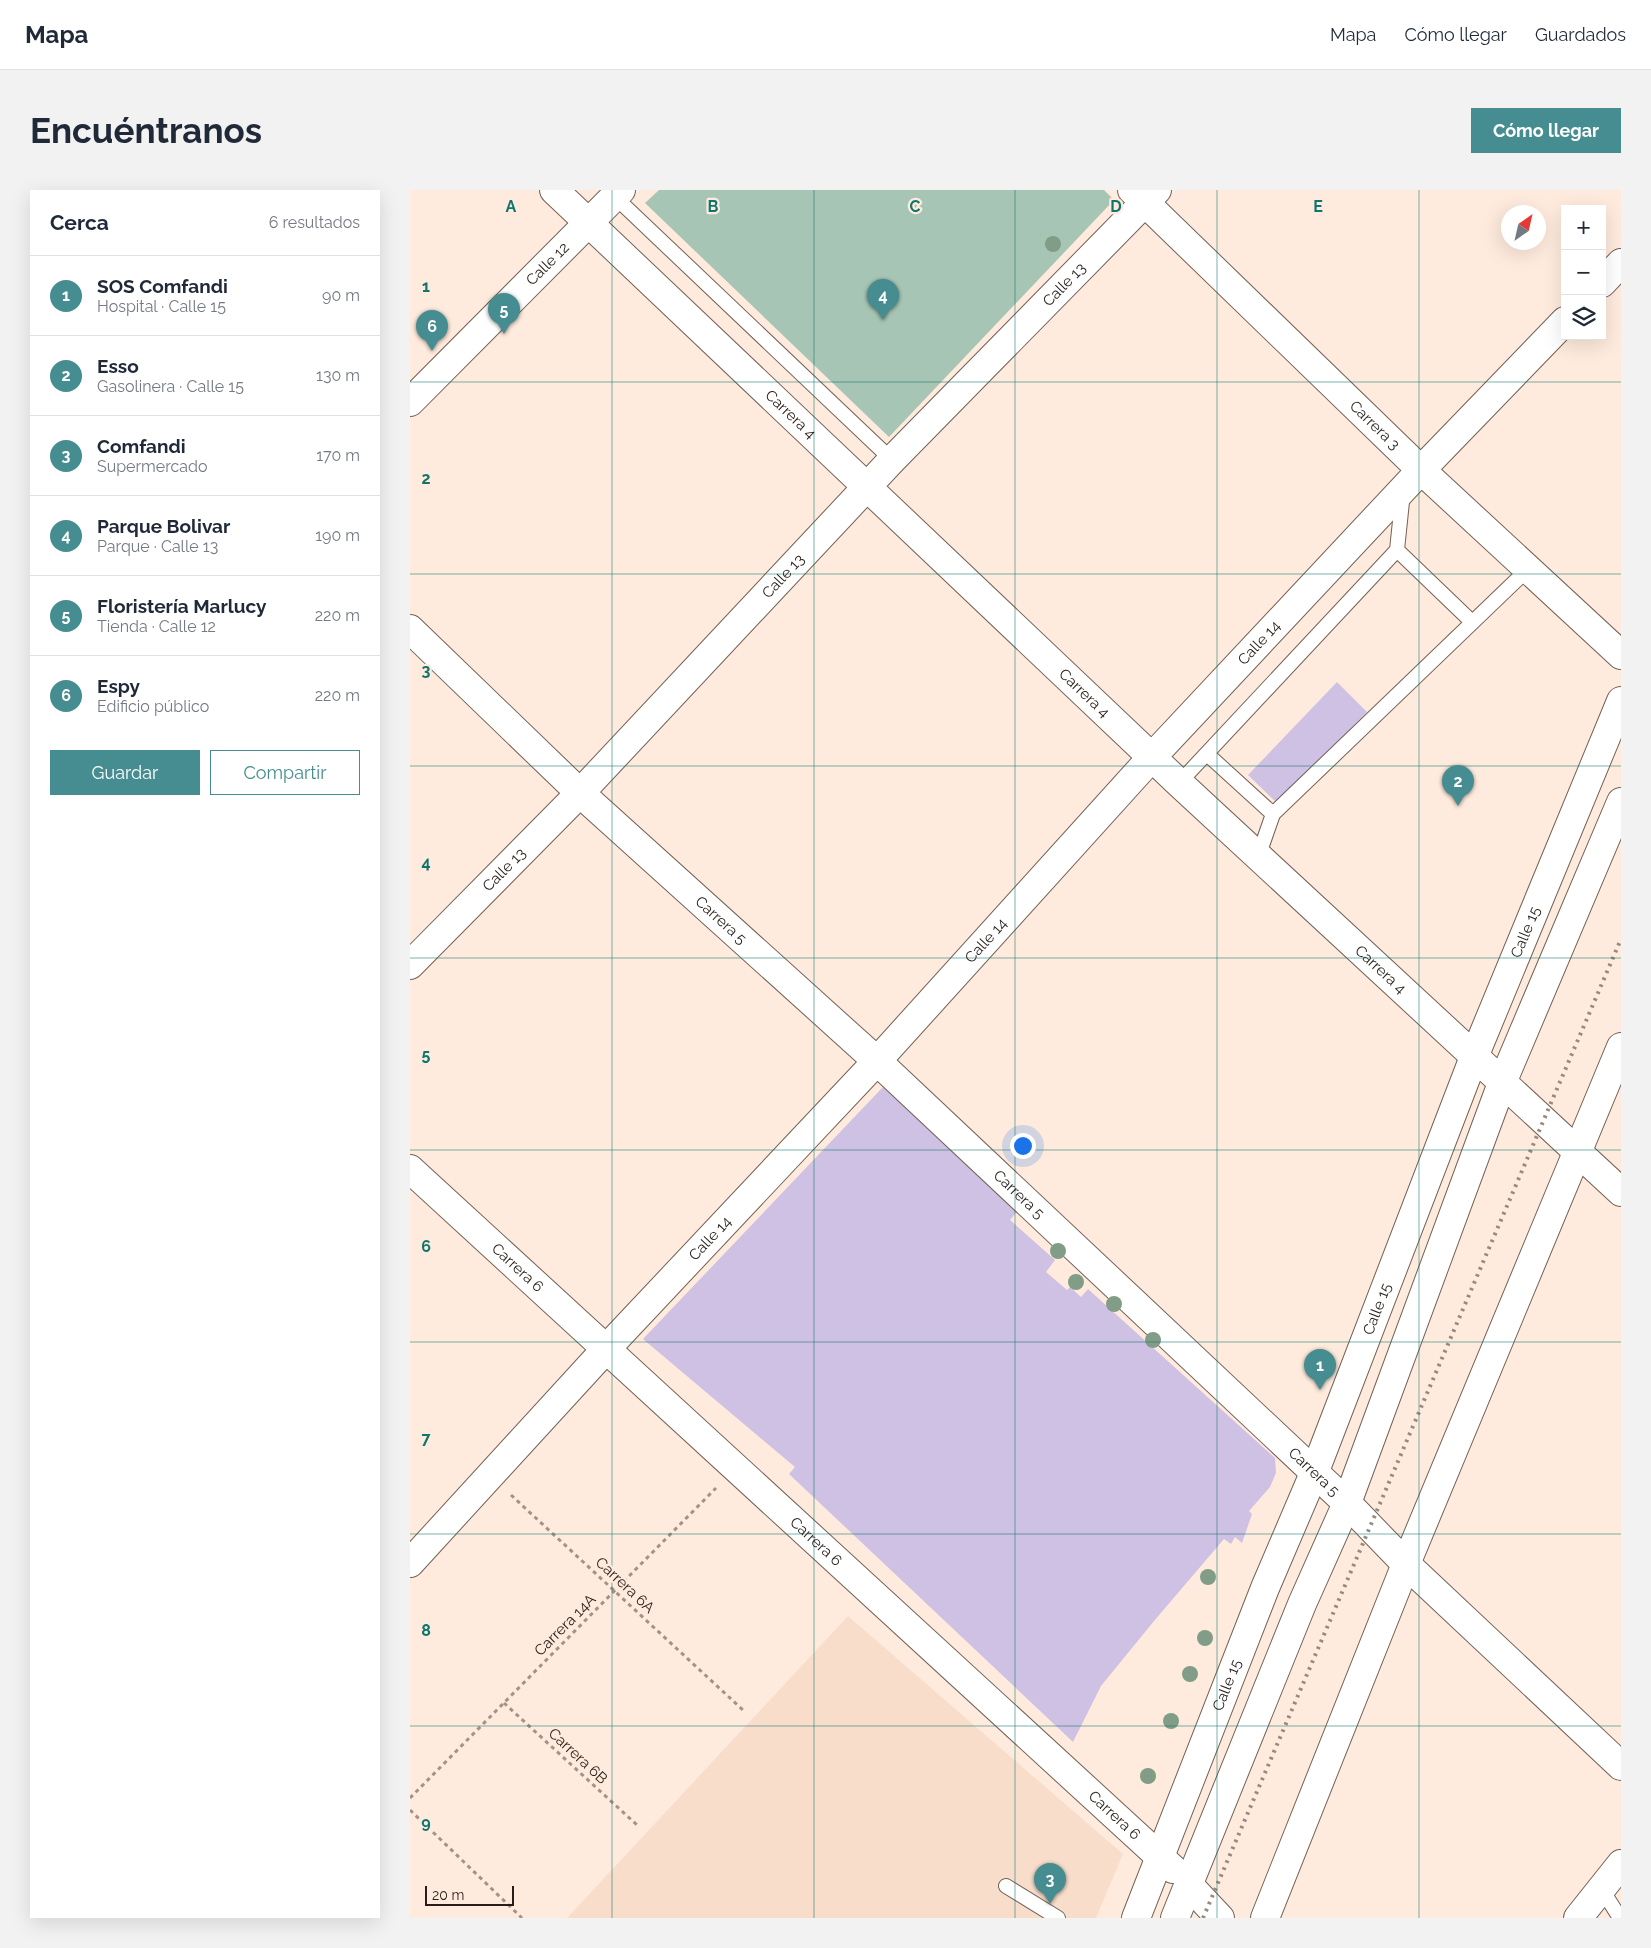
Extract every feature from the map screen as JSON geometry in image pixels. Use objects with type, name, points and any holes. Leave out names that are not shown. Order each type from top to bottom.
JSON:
[{"type":"street","name":"Carrera 4","points":[[554,190],[1179,783],[1621,1192]]},
{"type":"street","name":"Calle 12","points":[[410,402],[587,222],[618,193]]},
{"type":"street","name":"Calle 13","points":[[410,965],[580,793],[892,460],[1145,194]]},
{"type":"street","name":"Carrera 3","points":[[1145,194],[1412,479],[1528,569],[1621,655]]},
{"type":"street","points":[[1606,279],[1621,263]]},
{"type":"street","name":"Calle 14","points":[[410,1563],[606,1349],[877,1061],[1152,757],[1412,479],[1561,325]]},
{"type":"street","name":"Carrera 5","points":[[410,629],[580,793],[877,1061],[1315,1470],[1406,1564],[1621,1766]]},
{"type":"street","name":"Calle 15","points":[[1136,1918],[1265,1588],[1315,1470],[1474,1057],[1621,701]]},
{"type":"street","points":[[1176,1918],[1302,1604],[1347,1503],[1502,1083],[1621,802]]},
{"type":"street","points":[[1265,1918],[1406,1564],[1621,1048]]},
{"type":"street","name":"Carrera 6","points":[[410,1169],[1190,1884],[1220,1918]]},
{"type":"street","points":[[1578,1918],[1621,1864]]},
{"type":"lane","points":[[618,193],[892,460]]},
{"type":"lane","points":[[1179,783],[1397,550],[1412,479]]},
{"type":"lane","points":[[1397,550],[1472,622]]},
{"type":"lane","points":[[1258,857],[1273,814],[1528,569]]},
{"type":"lane","points":[[1207,754],[1273,814]]},
{"type":"lane","points":[[1006,1886],[1058,1918]]},
{"type":"lane","points":[[1601,1888],[1620,1918]]},
{"type":"path","name":"Carrera 14A","points":[[410,1798],[736,1468]]},
{"type":"path","name":"Carrera 6A","points":[[490,1476],[744,1711]]},
{"type":"path","name":"Carrera 6B","points":[[504,1703],[637,1825]]},
{"type":"path","points":[[410,1810],[522,1918]]},
{"type":"shaded area","points":[[848,1616],[1123,1854],[1096,1918],[567,1918]]},
{"type":"green space","points":[[659,190],[1104,190],[1114,200],[889,437],[645,203]]},
{"type":"building","points":[[1337,682],[1367,712],[1278,804],[1248,775]]},
{"type":"building","points":[[883,1087],[1018,1210],[1010,1220],[1055,1260],[1046,1272],[1067,1290],[1070,1287],[1081,1297],[1088,1289],[1275,1458],[1276,1473],[1270,1487],[1249,1511],[1252,1514],[1242,1543],[1235,1537],[1231,1544],[1224,1539],[1154,1621],[1101,1686],[1073,1742],[789,1474],[795,1467],[643,1339]]},
{"type":"railway","points":[[1203,1918],[1621,939]]},
{"type":"place","name":"Parque Bolivar","points":[[883,320]]},
{"type":"place","name":"Floristería Marlucy","points":[[504,334]]},
{"type":"place","name":"Espy","points":[[432,351]]},
{"type":"place","name":"Esso","points":[[1458,806]]},
{"type":"place","name":"SOS Comfandi","points":[[1320,1390]]},
{"type":"place","name":"Comfandi","points":[[1050,1904]]}]
